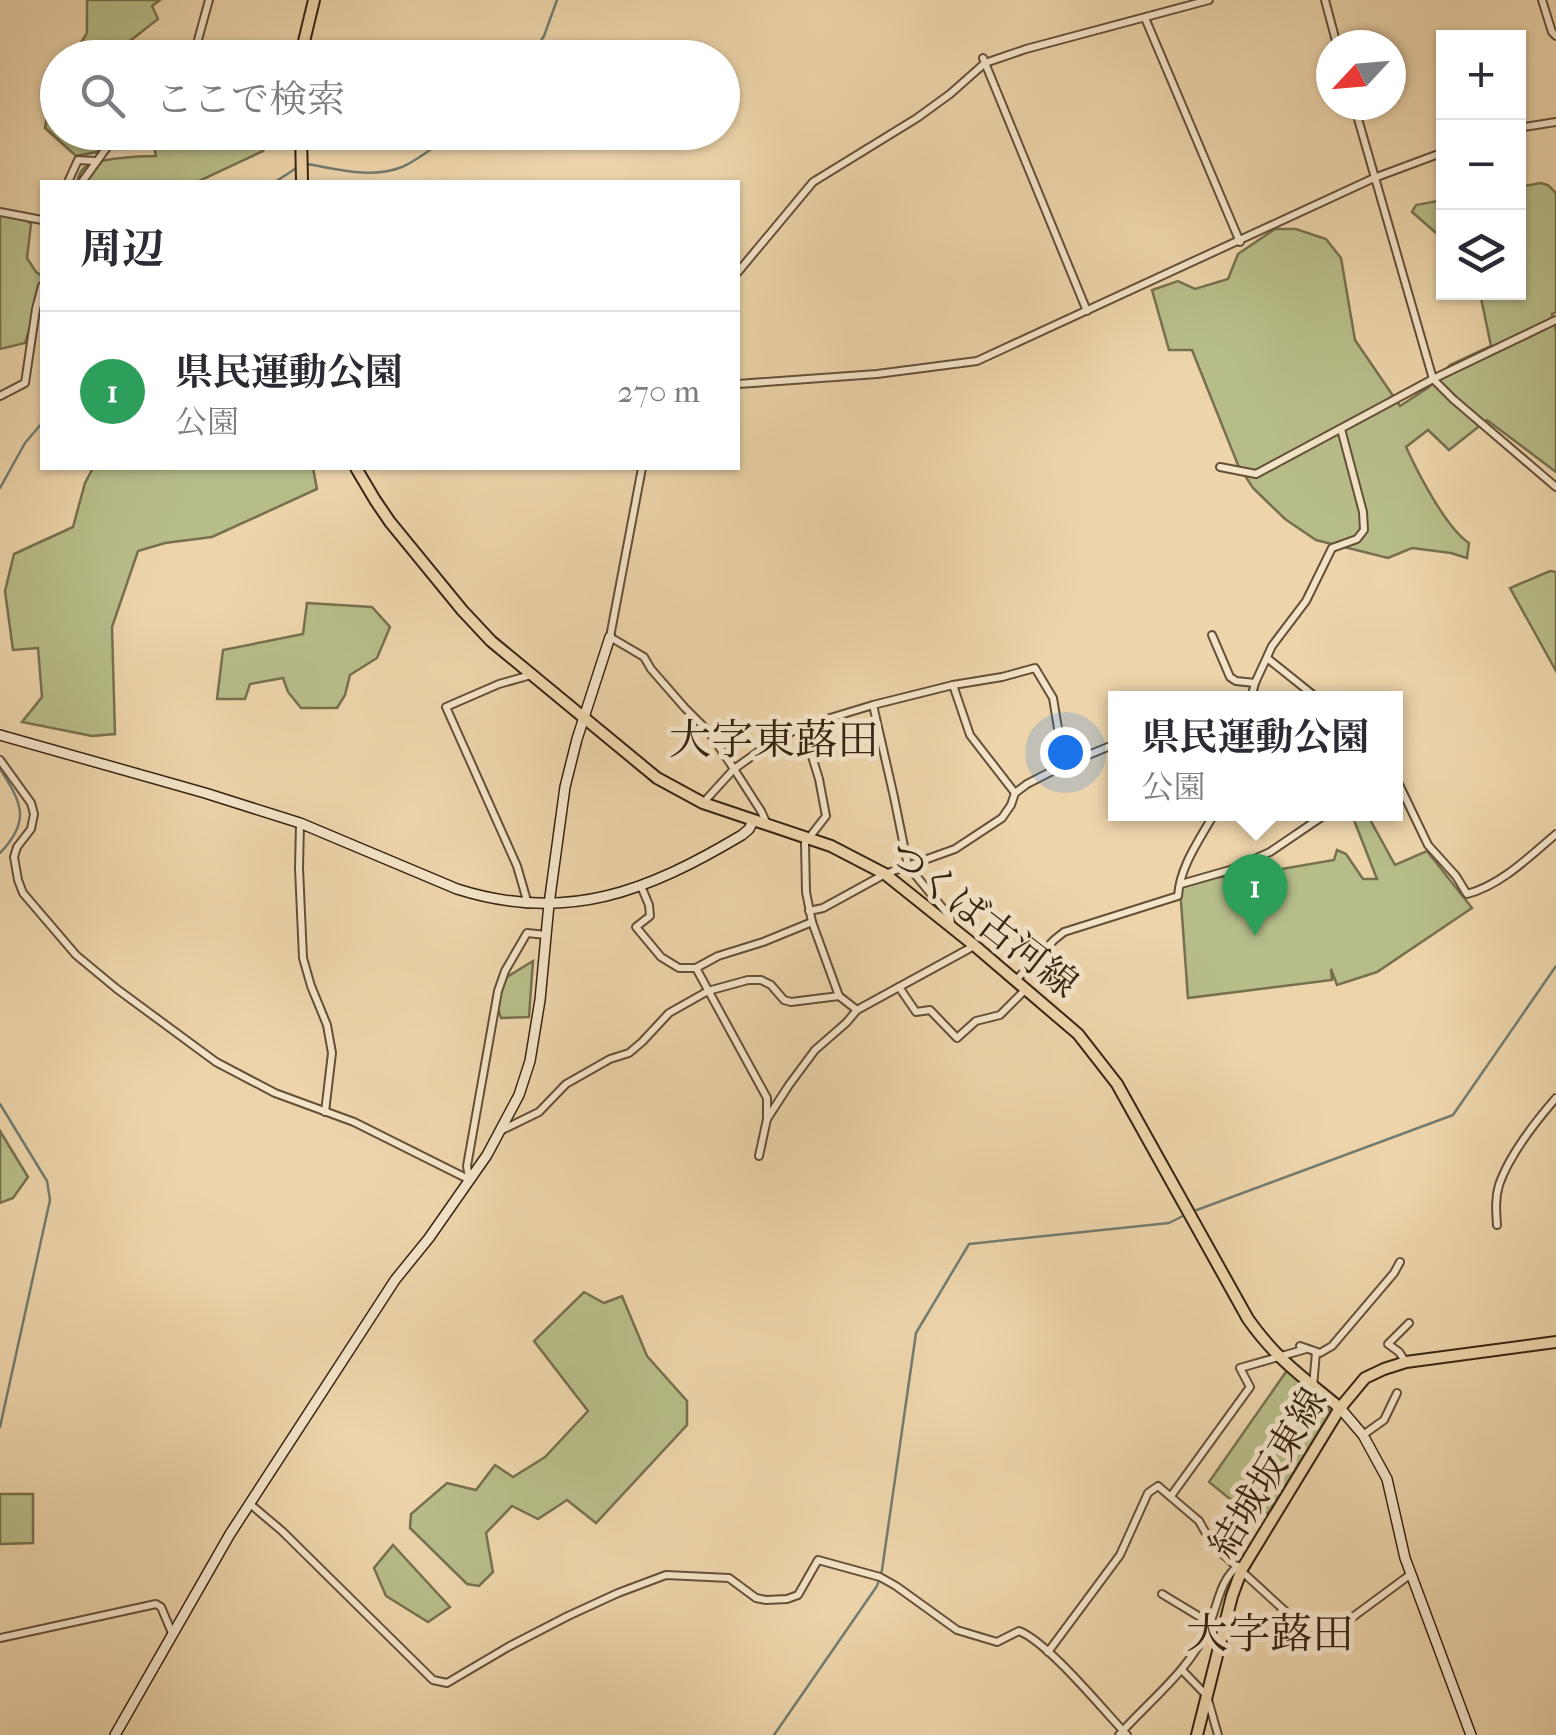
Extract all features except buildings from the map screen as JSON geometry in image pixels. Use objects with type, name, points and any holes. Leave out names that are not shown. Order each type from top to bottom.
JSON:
[{"type":"main road","points":[[304,40],[314,0]]},
{"type":"main road","points":[[301,150],[302,180]]},
{"type":"main road","name":"つくば古河線","points":[[357,470],[390,522],[491,641],[657,778],[703,803],[831,846],[885,874],[1078,1034],[1117,1084],[1262,1339],[1340,1408]]},
{"type":"main road","name":"結城坂東線","points":[[1197,1735],[1240,1568],[1340,1408],[1365,1378],[1406,1362],[1556,1342]]},
{"type":"street","points":[[198,40],[209,0]]},
{"type":"street","points":[[740,270],[813,182],[917,118],[950,94],[984,61],[1210,0]]},
{"type":"street","points":[[1325,0],[1334,30]]},
{"type":"street","points":[[1542,0],[1556,36]]},
{"type":"street","points":[[1144,18],[1240,242]]},
{"type":"street","points":[[984,61],[1087,311]]},
{"type":"street","points":[[1358,120],[1433,379],[1556,487]]},
{"type":"street","points":[[1526,127],[1556,122]]},
{"type":"street","points":[[83,180],[104,150]]},
{"type":"street","points":[[740,384],[877,374],[977,361],[1374,178],[1436,155]]},
{"type":"street","points":[[69,180],[78,160],[95,161]]},
{"type":"street","points":[[0,212],[40,220]]},
{"type":"street","points":[[0,396],[25,384],[40,294]]},
{"type":"street","points":[[1220,467],[1256,474],[1433,379],[1556,320]]},
{"type":"street","points":[[1253,691],[1267,658],[1306,602],[1332,548],[1356,539],[1364,530],[1363,512],[1341,429]]},
{"type":"street","points":[[115,1735],[230,1534],[376,1308],[502,1130],[530,1061],[565,787],[610,637],[642,470]]},
{"type":"street","points":[[1212,635],[1230,677],[1255,683]]},
{"type":"street","points":[[610,637],[644,657],[709,732],[767,821],[766,826]]},
{"type":"street","points":[[1267,658],[1308,691]]},
{"type":"street","points":[[703,803],[734,769],[769,742],[803,727],[952,684],[1034,668],[1053,698],[1064,765]]},
{"type":"street","points":[[528,904],[518,866],[446,707],[499,684],[531,676]]},
{"type":"street","points":[[952,684],[970,735],[1015,792]]},
{"type":"street","points":[[872,705],[908,866],[950,917],[951,926]]},
{"type":"street","points":[[803,727],[826,816],[805,843],[809,911],[840,996],[856,1010]]},
{"type":"street","points":[[0,735],[300,823],[457,889],[528,904],[596,899],[660,878],[726,844],[747,831],[753,821]]},
{"type":"street","points":[[809,911],[823,908],[885,874],[955,849],[1002,818],[1015,792],[1108,747]]},
{"type":"street","points":[[0,760],[34,814],[31,828],[14,857],[23,893],[76,955],[216,1062],[276,1093],[354,1122],[470,1180]]},
{"type":"street","points":[[1403,793],[1428,845],[1467,894],[1505,876],[1556,834]]},
{"type":"street","points":[[900,988],[916,1012],[930,1010],[957,1038],[976,1021],[1000,1014],[1064,932],[1178,896],[1192,851],[1210,821]]},
{"type":"street","points":[[1179,884],[1230,870],[1270,852],[1316,821]]},
{"type":"street","points":[[300,823],[303,958],[327,1025],[332,1053],[324,1112]]},
{"type":"street","points":[[640,885],[650,916],[636,927],[661,957],[680,968],[696,968],[718,956],[812,922]]},
{"type":"street","points":[[470,1180],[467,1166],[498,991],[527,932],[546,934]]},
{"type":"street","points":[[767,1119],[815,1050],[856,1010],[975,946]]},
{"type":"street","points":[[696,968],[767,1098],[759,1156]]},
{"type":"street","points":[[502,1130],[540,1112],[566,1084],[628,1053],[670,1013],[708,990],[761,980],[791,1002],[840,996]]},
{"type":"street","points":[[1497,1225],[1496,1201],[1502,1178],[1556,1098]]},
{"type":"street","points":[[1171,1496],[1250,1387],[1240,1368],[1303,1348],[1320,1353],[1332,1346],[1400,1262]]},
{"type":"street","points":[[1406,1362],[1388,1344],[1409,1323]]},
{"type":"street","points":[[1314,1388],[1316,1352]]},
{"type":"street","points":[[1363,1435],[1384,1420],[1397,1393]]},
{"type":"street","points":[[1340,1408],[1363,1435],[1387,1479],[1411,1574],[1471,1735]]},
{"type":"street","points":[[1048,1652],[1120,1556],[1148,1493],[1158,1486],[1198,1521],[1216,1549],[1285,1610],[1307,1639],[1342,1625],[1411,1574]]},
{"type":"street","points":[[250,1504],[432,1680],[441,1683],[618,1592],[666,1576],[728,1578],[756,1598],[775,1601],[798,1596],[818,1560],[880,1577],[956,1630],[997,1642],[1019,1631],[1027,1634],[1123,1734],[1188,1663],[1210,1624],[1224,1582],[1230,1572],[1240,1568]]},
{"type":"street","points":[[1162,1594],[1210,1624]]},
{"type":"street","points":[[0,1638],[156,1604],[172,1633]]},
{"type":"street","points":[[1182,1670],[1207,1696],[1218,1735]]},
{"type":"green space","points":[[87,0],[160,0],[152,6],[158,19],[131,40],[83,40],[87,33]]},
{"type":"green space","points":[[69,150],[98,150],[97,152],[76,156]]},
{"type":"green space","points":[[155,150],[263,150],[201,180],[78,180],[84,168],[98,162],[156,156]]},
{"type":"green space","points":[[1541,183],[1556,193],[1556,312],[1552,314],[1556,331],[1556,472],[1487,420],[1449,450],[1428,430],[1406,447],[1442,513],[1469,543],[1467,558],[1412,548],[1388,558],[1316,540],[1285,519],[1253,488],[1238,465],[1192,350],[1169,350],[1152,290],[1178,281],[1195,289],[1228,279],[1238,254],[1275,229],[1296,229],[1326,239],[1341,258],[1355,340],[1400,406],[1429,387],[1450,365],[1491,346],[1481,300],[1526,300],[1526,186]]},
{"type":"green space","points":[[1436,201],[1436,233],[1412,212],[1416,205]]},
{"type":"green space","points":[[16,212],[31,224],[27,258],[40,275],[40,316],[33,318],[25,343],[0,349],[0,213]]},
{"type":"green space","points":[[92,470],[313,470],[317,489],[212,537],[138,551],[112,627],[115,734],[92,736],[22,722],[42,697],[38,648],[13,650],[5,591],[14,554],[73,527]]},
{"type":"green space","points":[[1556,572],[1556,671],[1510,588]]},
{"type":"green space","points":[[307,603],[372,607],[390,627],[377,658],[350,675],[337,708],[301,708],[283,678],[250,684],[245,699],[217,699],[223,650],[303,634]]},
{"type":"green space","points":[[1354,821],[1371,821],[1395,865],[1427,851],[1472,908],[1377,972],[1337,985],[1331,969],[1332,980],[1188,998],[1180,888],[1210,878],[1334,860],[1337,850],[1346,854],[1363,879],[1377,879]]},
{"type":"green space","points":[[533,961],[529,1017],[501,1018],[497,1006],[505,978]]},
{"type":"green space","points":[[0,1131],[28,1177],[13,1198],[0,1203]]},
{"type":"green space","points":[[584,1292],[604,1303],[622,1296],[647,1356],[687,1401],[687,1425],[596,1523],[567,1500],[538,1519],[512,1506],[486,1533],[493,1572],[479,1586],[467,1584],[410,1528],[411,1514],[447,1483],[476,1490],[495,1465],[513,1477],[545,1457],[588,1411],[534,1341]]},
{"type":"green space","points":[[1288,1369],[1331,1412],[1268,1514],[1252,1503],[1245,1511],[1209,1482]]},
{"type":"green space","points":[[0,1494],[33,1494],[33,1543],[0,1544]]},
{"type":"green space","points":[[393,1545],[450,1607],[428,1622],[386,1596],[374,1568]]},
{"type":"waterway","points":[[541,40],[557,0]]},
{"type":"waterway","points":[[307,164],[354,172],[391,171],[430,150]]},
{"type":"waterway","points":[[278,180],[298,167]]},
{"type":"waterway","points":[[0,488],[25,443],[40,425]]},
{"type":"waterway","points":[[0,769],[20,812],[16,831],[0,853]]},
{"type":"waterway","points":[[1194,1211],[1453,1115],[1556,966]]},
{"type":"waterway","points":[[0,1104],[47,1181],[50,1200],[0,1427]]},
{"type":"waterway","points":[[774,1735],[877,1586],[916,1333],[969,1244],[1169,1223],[1183,1216]]},
{"type":"place","name":"県民運動公園","points":[[1255,936]]},
{"type":"district","name":"大字東蕗田","points":[[774,740]]},
{"type":"district","name":"大字蕗田","points":[[1270,1634]]}]
